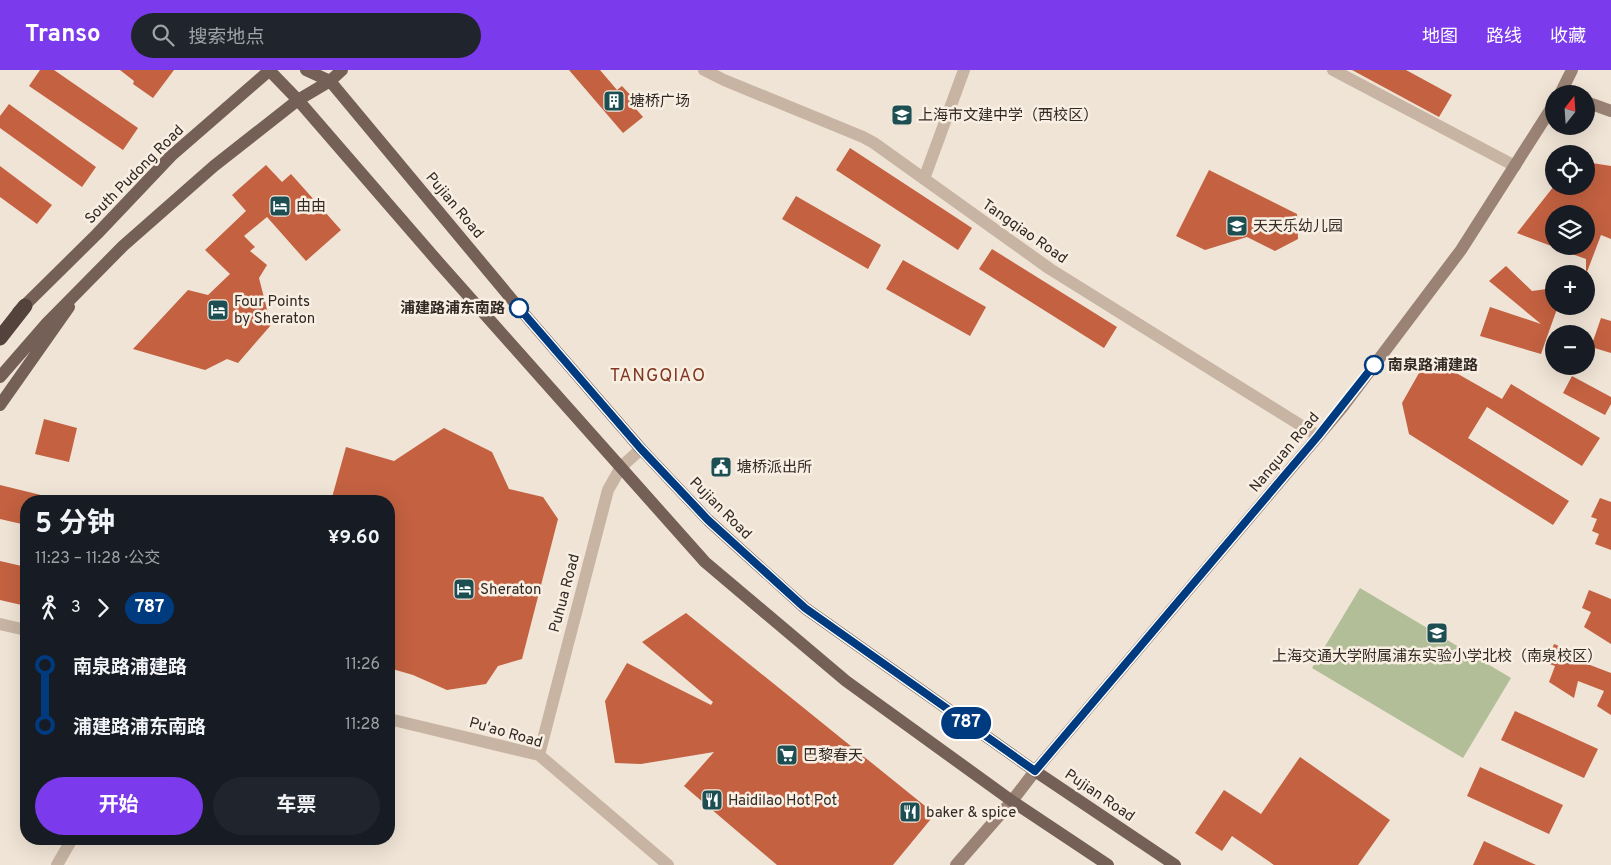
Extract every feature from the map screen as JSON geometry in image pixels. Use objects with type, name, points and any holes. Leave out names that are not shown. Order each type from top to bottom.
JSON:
[{"type":"highway","points":[[0,338],[25,306]]},
{"type":"main road","points":[[269,70],[298,100],[440,264],[705,562],[846,681],[1012,801],[1108,865]]},
{"type":"main road","name":"South Pudong Road","points":[[0,330],[97,234],[171,156],[269,70]]},
{"type":"main road","points":[[306,70],[330,81]]},
{"type":"main road","points":[[0,377],[47,323],[123,246],[214,166],[298,100],[330,81],[342,70]]},
{"type":"main road","name":"Pujian Road","points":[[330,81],[519,308],[641,449],[708,520],[805,608],[1035,771],[1175,865]]},
{"type":"main road","points":[[0,405],[63,317],[82,287]]},
{"type":"main road","name":"South Pudong Road","points":[[0,347],[25,306]]},
{"type":"street","name":"Tangqiao Road","points":[[704,70],[863,137],[892,155],[1050,270],[1318,436]]},
{"type":"street","points":[[924,179],[964,70]]},
{"type":"street","points":[[1332,70],[1514,166]]},
{"type":"street","points":[[1565,85],[1572,70]]},
{"type":"street","points":[[1595,105],[1611,111]]},
{"type":"street","name":"Nanquan Road","points":[[956,865],[1342,408],[1462,250],[1545,118]]},
{"type":"street","name":"Puhua Road","points":[[539,755],[608,490],[621,467],[641,449]]},
{"type":"street","points":[[0,624],[20,629]]},
{"type":"street","name":"Pu'ao Road","points":[[395,720],[539,755],[668,865]]},
{"type":"street","points":[[57,865],[69,845]]},
{"type":"green space","points":[[1360,588],[1511,678],[1463,758],[1312,668]]},
{"type":"building","points":[[40,70],[54,70],[138,128],[123,150],[29,86]]},
{"type":"building","points":[[120,70],[174,70],[153,98],[133,84],[134,81]]},
{"type":"building","name":"塘桥广场","points":[[569,70],[600,70],[617,90],[622,86],[634,99],[630,102],[643,117],[623,133]]},
{"type":"building","points":[[1352,70],[1406,70],[1452,95],[1439,117]]},
{"type":"building","points":[[9,104],[96,167],[82,187],[0,128],[0,116]]},
{"type":"building","points":[[850,148],[972,228],[958,250],[836,170]]},
{"type":"building","points":[[1595,163],[1611,166],[1611,239],[1601,235],[1595,251],[1595,205],[1545,205],[1545,244],[1517,233],[1547,195],[1595,195]]},
{"type":"building","name":"Four Points by Sheraton","points":[[266,165],[282,182],[291,174],[341,230],[306,261],[267,217],[244,236],[255,247],[250,251],[267,265],[259,278],[271,325],[238,363],[227,359],[205,370],[133,349],[188,290],[208,295],[230,274],[205,250],[246,211],[232,195]]},
{"type":"building","points":[[0,166],[52,205],[37,224],[0,197]]},
{"type":"building","points":[[1209,170],[1297,214],[1298,239],[1275,251],[1247,237],[1205,250],[1176,236]]},
{"type":"building","points":[[796,196],[881,245],[868,269],[782,219]]},
{"type":"building","points":[[992,249],[1117,327],[1104,348],[979,269]]},
{"type":"building","points":[[1575,255],[1593,255],[1590,265],[1586,265],[1586,259]]},
{"type":"building","points":[[903,260],[986,307],[970,336],[886,289]]},
{"type":"building","points":[[1506,266],[1532,291],[1545,289],[1545,315],[1555,315],[1551,325],[1545,325],[1545,343],[1541,354],[1480,336],[1490,307],[1541,324],[1489,281]]},
{"type":"building","points":[[1601,318],[1611,321],[1611,353],[1595,348],[1595,335]]},
{"type":"building","points":[[1428,357],[1502,399],[1511,384],[1600,438],[1582,466],[1487,407],[1468,438],[1569,501],[1553,525],[1409,434],[1402,403]]},
{"type":"building","points":[[1572,376],[1611,397],[1611,404],[1605,415],[1563,393]]},
{"type":"building","points":[[44,419],[77,428],[69,462],[35,454]]},
{"type":"building","name":"Sheraton","points":[[444,428],[492,452],[509,489],[543,497],[558,519],[522,659],[498,666],[486,684],[447,690],[413,675],[395,670],[395,495],[333,495],[346,447],[394,461]]},
{"type":"building","points":[[0,485],[41,495],[20,495],[20,524],[0,519]]},
{"type":"building","points":[[1600,498],[1611,502],[1611,550],[1595,544],[1599,534],[1592,531],[1597,519],[1591,517]]},
{"type":"building","points":[[0,561],[20,566],[20,605],[0,600]]},
{"type":"building","points":[[1589,590],[1611,599],[1611,644],[1584,627],[1591,612],[1582,608]]},
{"type":"building","name":"巴黎春天","points":[[686,613],[935,814],[893,865],[777,865],[684,786],[714,752],[641,764],[615,763],[605,701],[627,663],[711,705],[713,702],[642,642]]},
{"type":"building","points":[[1554,644],[1574,652],[1569,657],[1611,673],[1611,715],[1597,706],[1604,691],[1578,681],[1574,698],[1549,682],[1555,666],[1547,663]]},
{"type":"building","points":[[1515,711],[1598,749],[1584,778],[1501,740]]},
{"type":"building","points":[[1300,757],[1390,820],[1358,865],[1274,865],[1232,836],[1222,851],[1195,833],[1224,790],[1261,814]]},
{"type":"building","points":[[1480,767],[1563,805],[1549,834],[1467,796]]},
{"type":"building","points":[[1484,841],[1536,865],[1473,865]]},
{"type":"bus line","name":"787","points":[[519,308],[641,449],[708,520],[805,608],[1035,771],[1342,408],[1374,365]]},
{"type":"place","name":"塘桥广场","points":[[614,101]]},
{"type":"place","name":"上海市文建中学（西校区）","points":[[902,115]]},
{"type":"place","name":"由由","points":[[280,206]]},
{"type":"place","name":"天天乐幼儿园","points":[[1237,226]]},
{"type":"place","name":"浦建路浦东南路","points":[[519,308]]},
{"type":"place","name":"Four Points by Sheraton","points":[[218,310]]},
{"type":"place","name":"南泉路浦建路","points":[[1374,365]]},
{"type":"place","name":"塘桥派出所","points":[[721,467]]},
{"type":"place","name":"Sheraton","points":[[464,589]]},
{"type":"place","name":"上海交通大学附属浦东实验小学北校（南泉校区）","points":[[1437,633]]},
{"type":"place","name":"巴黎春天","points":[[787,755]]},
{"type":"place","name":"Haidilao Hot Pot","points":[[712,800]]},
{"type":"place","name":"baker & spice","points":[[910,812]]},
{"type":"district","name":"TANGQIAO","points":[[658,375]]}]
